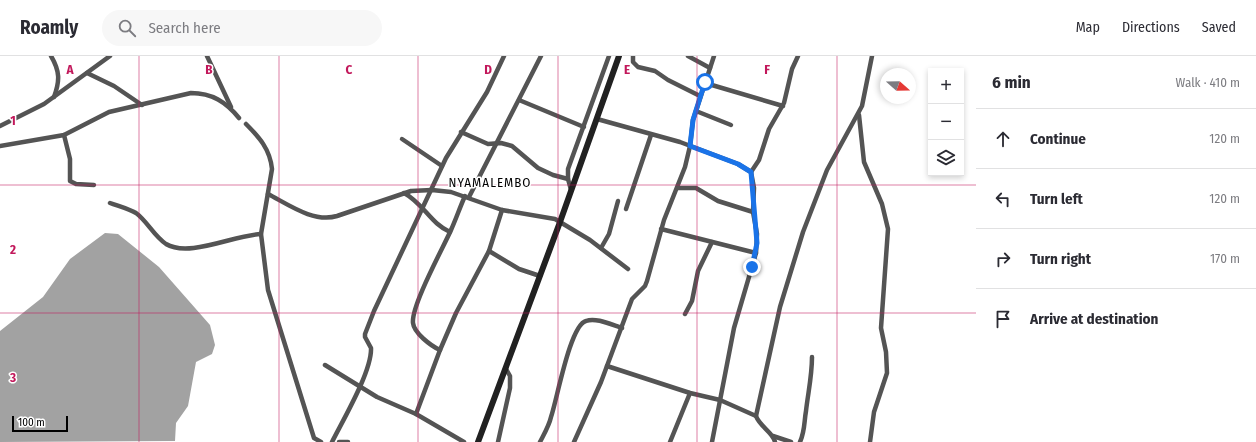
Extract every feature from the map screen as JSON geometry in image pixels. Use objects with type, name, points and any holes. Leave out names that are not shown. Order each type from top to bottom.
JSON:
[{"type":"street","points":[[51,56],[59,75],[59,82],[54,97]]},
{"type":"street","points":[[0,126],[36,109],[110,56]]},
{"type":"street","points":[[207,56],[231,108],[239,118]]},
{"type":"street","points":[[332,442],[359,387],[371,352],[371,347],[365,337],[365,331],[424,208],[442,166],[461,132],[487,92],[504,56]]},
{"type":"street","points":[[440,350],[427,342],[415,328],[412,321],[423,289],[467,196],[496,144],[541,56]]},
{"type":"street","points":[[571,190],[568,179],[568,169],[609,56]]},
{"type":"street","points":[[478,442],[560,222],[619,56]]},
{"type":"street","points":[[633,56],[633,62],[638,67],[655,71],[668,80],[700,96]]},
{"type":"street","points":[[688,56],[710,68]]},
{"type":"street","points":[[574,442],[607,366],[632,299],[645,286],[661,229],[678,188],[690,146],[700,96],[714,56]]},
{"type":"street","points":[[712,442],[734,328],[756,253],[757,238],[753,212],[754,188],[751,172],[759,160],[769,129],[783,106],[792,70],[798,56]]},
{"type":"street","points":[[791,442],[773,436],[760,425],[756,416],[780,307],[802,232],[827,170],[859,114],[872,56]]},
{"type":"street","points":[[87,73],[114,86],[142,105]]},
{"type":"street","points":[[705,82],[783,106]]},
{"type":"street","points":[[0,146],[64,135],[109,112],[191,93],[200,93],[219,100],[231,108]]},
{"type":"street","points":[[519,100],[584,126]]},
{"type":"street","points":[[696,111],[731,125]]},
{"type":"street","points":[[859,114],[864,162],[882,204],[888,229],[881,328],[886,352],[887,373],[874,412],[871,442]]},
{"type":"street","points":[[597,119],[690,146],[738,164],[751,172]]},
{"type":"street","points":[[246,124],[261,140],[268,153],[272,169],[261,234],[272,306],[314,438],[321,442]]},
{"type":"street","points":[[461,132],[482,143],[512,146],[538,168],[553,175],[568,179]]},
{"type":"street","points":[[64,135],[70,159],[70,181],[76,184],[94,185]]},
{"type":"street","points":[[626,209],[651,135]]},
{"type":"street","points":[[402,139],[442,166]]},
{"type":"street","points":[[678,188],[696,188],[718,201],[753,212]]},
{"type":"street","points":[[268,194],[300,210],[326,218],[337,216],[404,193],[432,190],[451,192],[467,196],[502,210],[551,218],[560,222],[601,248],[628,269]]},
{"type":"street","points":[[404,193],[424,208],[440,227],[450,232]]},
{"type":"street","points":[[601,248],[609,234],[618,201]]},
{"type":"street","points":[[110,203],[136,213],[152,232],[166,244],[181,249],[197,248],[240,237],[261,234]]},
{"type":"street","points":[[416,414],[440,350],[460,305],[489,251],[502,210]]},
{"type":"street","points":[[661,229],[756,253]]},
{"type":"street","points":[[685,314],[692,301],[698,271],[712,242]]},
{"type":"street","points":[[489,251],[519,269],[540,276]]},
{"type":"street","points":[[540,442],[552,416],[566,359],[579,325],[587,320],[592,320],[622,328]]},
{"type":"street","points":[[800,442],[805,430],[806,410],[811,381],[812,357]]},
{"type":"street","points":[[325,365],[377,397],[416,414],[464,442]]},
{"type":"street","points":[[607,366],[690,393],[720,400],[756,416]]},
{"type":"street","points":[[498,442],[510,388],[510,376],[506,369]]},
{"type":"street","points":[[670,442],[690,393]]},
{"type":"street","points":[[773,436],[775,442]]},
{"type":"street","points":[[339,442],[348,442]]},
{"type":"shaded area","points":[[105,233],[118,234],[159,267],[210,325],[215,345],[212,354],[196,362],[188,406],[176,423],[175,441],[0,442],[0,331],[43,297],[70,259]]},
{"type":"district","name":"NYAMALEMBO","points":[[490,182]]},
{"type":"route","points":[[705,82],[693,120],[690,146],[738,164],[751,172],[754,188],[753,212],[757,234],[756,253],[752,267]]}]
